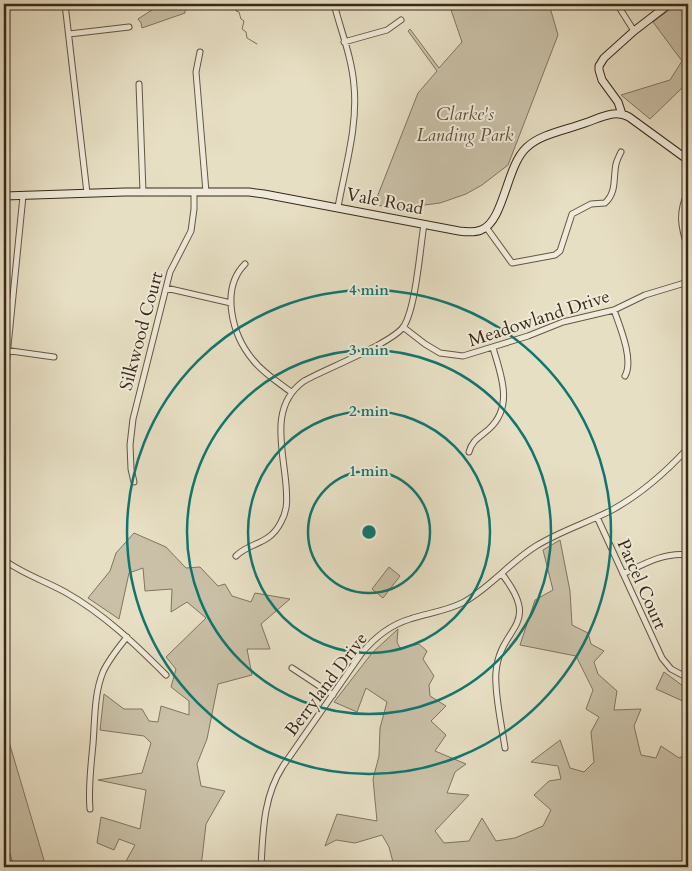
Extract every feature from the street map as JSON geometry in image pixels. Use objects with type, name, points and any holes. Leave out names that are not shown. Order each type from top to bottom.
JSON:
[{"type":"main road","points":[[622,114],[618,102],[602,80],[599,70],[601,62],[634,31],[669,4]]},
{"type":"main road","points":[[486,227],[497,213],[514,166],[526,148],[541,138],[607,115],[622,114],[688,160]]},
{"type":"main road","name":"Vale Road","points":[[4,196],[143,192],[234,192],[264,194],[468,232],[479,231],[486,227]]},
{"type":"street","points":[[65,4],[87,193]]},
{"type":"street","points":[[334,4],[352,72],[354,108],[338,207]]},
{"type":"street","points":[[617,4],[634,31]]},
{"type":"street","points":[[344,42],[387,30],[401,20]]},
{"type":"street","points":[[68,34],[130,27]]},
{"type":"street","points":[[200,52],[196,72],[206,192]]},
{"type":"street","points":[[139,84],[143,192]]},
{"type":"street","points":[[486,227],[512,264],[555,256],[560,251],[572,214],[591,204],[605,203],[608,200],[615,184],[616,166],[620,152]]},
{"type":"street","name":"Silkwood Court","points":[[134,482],[131,469],[130,445],[132,426],[166,288],[174,263],[191,231],[194,192]]},
{"type":"street","points":[[688,192],[684,200],[681,216],[688,248]]},
{"type":"street","points":[[4,386],[6,350],[23,196]]},
{"type":"street","points":[[236,556],[270,536],[284,517],[287,501],[281,422],[283,408],[291,392],[312,377],[385,341],[403,327],[411,306],[424,224]]},
{"type":"street","points":[[245,264],[234,279],[231,303],[239,336],[251,358],[266,373],[291,392]]},
{"type":"street","name":"Meadowland Drive","points":[[403,327],[434,350],[448,355],[463,356],[493,348],[563,322],[614,310],[645,295],[688,282]]},
{"type":"street","points":[[166,288],[231,303]]},
{"type":"street","points":[[614,310],[628,358],[628,370],[625,376]]},
{"type":"street","points":[[469,452],[474,441],[494,422],[503,403],[503,381],[493,348]]},
{"type":"street","points":[[6,350],[54,357]]},
{"type":"street","name":"Berryland Drive","points":[[261,867],[265,810],[274,783],[283,766],[362,654],[384,632],[405,620],[444,611],[484,590],[536,546],[555,535],[597,517],[639,493],[675,462],[688,448]]},
{"type":"street","name":"Parcel Court","points":[[597,517],[662,658],[671,669],[688,678]]},
{"type":"street","points":[[623,574],[662,557],[679,554],[688,555]]},
{"type":"street","points":[[4,560],[24,573],[65,592],[89,607],[127,637],[166,675]]},
{"type":"street","points":[[502,574],[516,593],[520,607],[518,622],[501,652],[496,672],[505,748]]},
{"type":"street","points":[[90,809],[96,701],[99,686],[111,657],[127,637]]},
{"type":"street","points":[[292,668],[332,696]]},
{"type":"green space","points":[[161,4],[185,4],[185,13],[142,28],[138,19]]},
{"type":"green space","name":"Clarke's Landing Park","points":[[449,4],[549,4],[558,35],[508,165],[482,185],[466,194],[440,203],[401,208],[374,205],[418,93],[437,71],[408,31],[410,29],[439,68],[462,42]]},
{"type":"green space","points":[[677,4],[688,4],[688,88],[683,87],[650,119],[621,95],[670,80],[682,61],[653,22]]},
{"type":"green space","points":[[134,533],[166,547],[186,568],[200,567],[218,586],[225,584],[232,596],[251,602],[255,593],[290,599],[261,624],[270,649],[247,649],[252,675],[218,684],[207,739],[197,764],[201,786],[225,791],[206,824],[201,867],[129,867],[126,861],[135,845],[119,839],[114,850],[97,843],[101,817],[140,829],[146,790],[98,780],[142,773],[151,743],[144,736],[100,730],[104,694],[124,709],[142,709],[149,721],[158,722],[161,706],[189,715],[189,701],[171,687],[176,669],[166,657],[206,618],[187,602],[171,612],[172,589],[145,591],[143,568],[129,573],[119,619],[88,598],[110,571],[116,553]]},
{"type":"green space","points":[[560,540],[570,591],[572,625],[588,633],[591,644],[604,651],[594,662],[598,674],[617,691],[614,710],[641,709],[634,726],[641,755],[656,758],[661,746],[679,758],[688,754],[688,867],[362,867],[393,862],[389,847],[382,835],[355,843],[336,840],[325,846],[337,814],[377,821],[373,779],[379,756],[380,728],[387,702],[366,688],[357,712],[334,702],[372,653],[398,629],[397,642],[400,648],[419,644],[427,651],[423,659],[434,676],[429,685],[430,696],[446,706],[431,721],[446,735],[435,751],[466,764],[455,772],[447,793],[469,795],[435,831],[444,843],[469,841],[482,818],[496,841],[515,838],[543,826],[551,810],[534,795],[549,781],[561,779],[558,766],[531,762],[560,740],[570,768],[584,772],[594,762],[591,732],[599,717],[586,709],[593,690],[576,656],[520,645],[535,600],[553,590],[543,550]]},
{"type":"green space","points":[[389,567],[400,576],[383,598],[372,589]]},
{"type":"green space","points":[[664,672],[683,686],[688,686],[688,701],[685,702],[656,689]]},
{"type":"green space","points":[[4,725],[46,867],[4,867]]},
{"type":"waterway","points":[[235,4],[236,11],[239,12],[241,19],[244,21],[242,29],[246,32],[247,38],[257,44]]},
{"type":"waterway","points":[[4,835],[14,867]]}]
